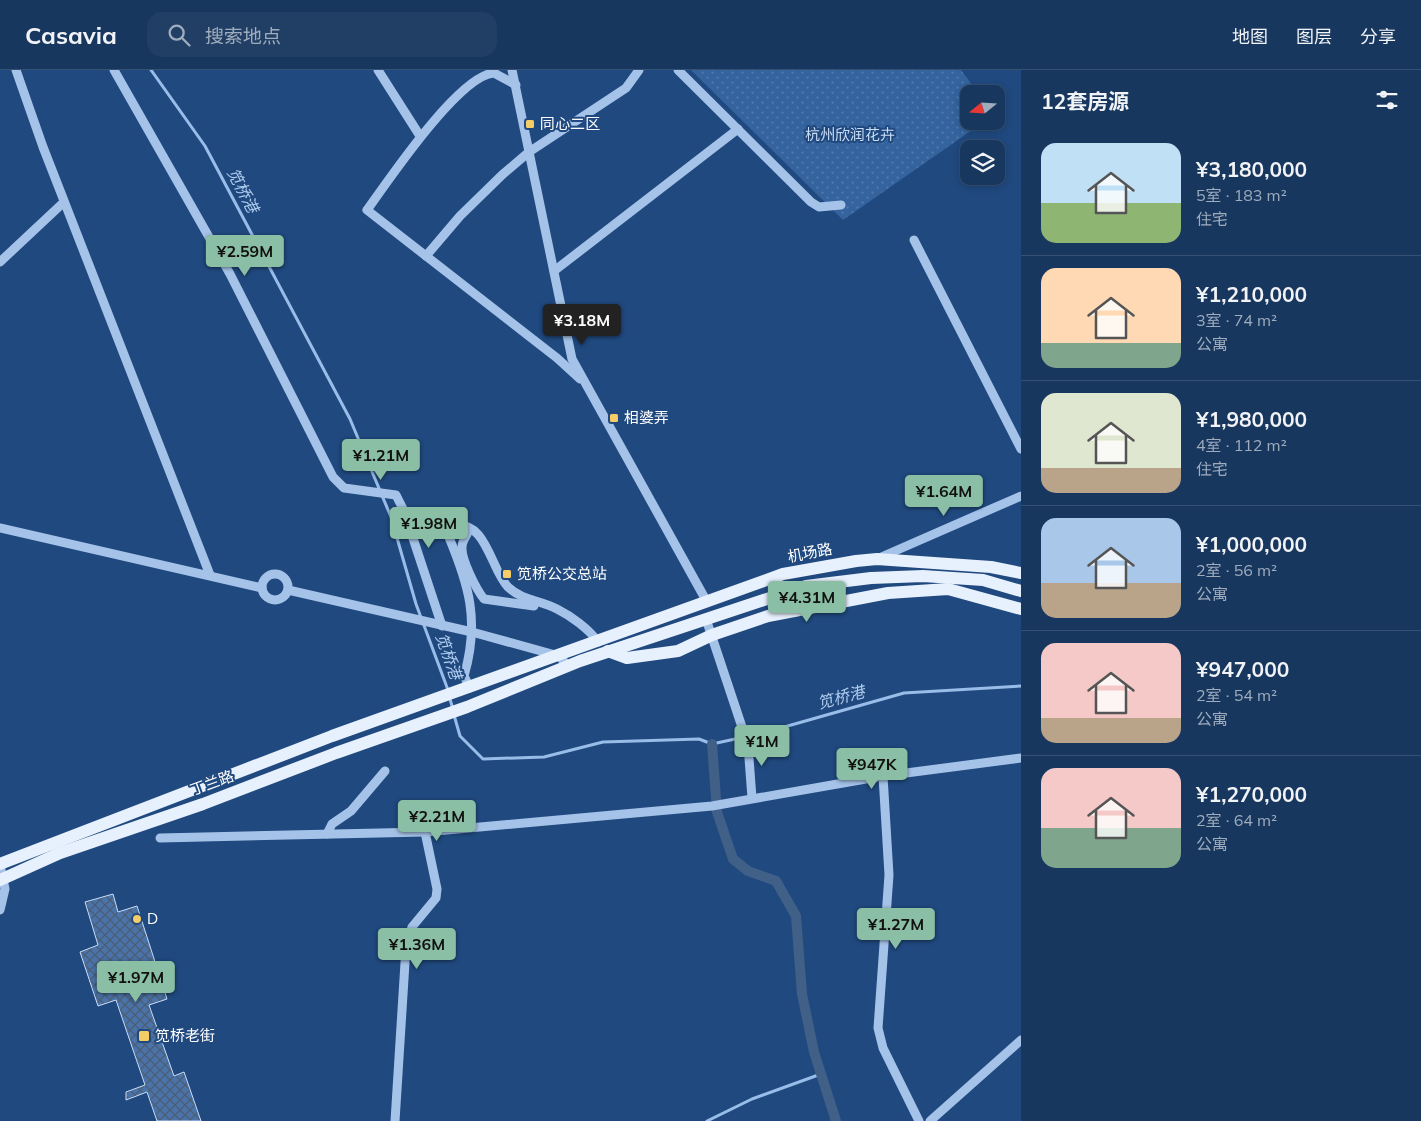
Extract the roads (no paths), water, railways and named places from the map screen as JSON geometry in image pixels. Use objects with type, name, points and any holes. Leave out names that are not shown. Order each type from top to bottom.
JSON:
[{"type":"main road","name":"机场路","points":[[559,656],[783,574],[877,559],[991,567],[1021,573]]},
{"type":"main road","name":"机场路","points":[[568,666],[806,586],[871,578],[923,576],[983,580],[1021,591]]},
{"type":"main road","points":[[608,651],[627,658],[678,651],[712,634],[768,616],[888,593],[948,589],[1021,609]]},
{"type":"main road","points":[[465,689],[559,656]]},
{"type":"main road","name":"丁兰路","points":[[2,879],[60,853],[202,804],[336,753],[467,707],[568,666]]},
{"type":"main road","name":"丁兰路","points":[[0,864],[246,768],[465,689]]},
{"type":"street","points":[[16,70],[64,202],[210,575]]},
{"type":"street","points":[[114,70],[230,274],[333,478],[344,488],[394,494],[404,511],[439,625]]},
{"type":"street","points":[[378,70],[420,136]]},
{"type":"street","points":[[512,70],[572,358],[707,602]]},
{"type":"street","points":[[426,256],[460,216],[529,152],[626,88],[639,70]]},
{"type":"street","points":[[678,70],[812,202],[820,207],[841,205]]},
{"type":"street","points":[[516,85],[494,73],[478,78],[420,136],[367,210],[557,358],[584,382]]},
{"type":"street","points":[[554,271],[738,129]]},
{"type":"street","points":[[0,262],[64,202]]},
{"type":"street","points":[[914,240],[1021,448]]},
{"type":"street","points":[[877,559],[1021,496]]},
{"type":"street","points":[[463,524],[468,532],[462,543],[462,552],[477,590],[484,599],[556,608]]},
{"type":"street","points":[[465,689],[464,676],[471,651],[472,632],[466,578],[448,535],[454,526],[463,524],[476,532],[507,586],[524,598],[556,608],[590,630],[598,642]]},
{"type":"street","points":[[0,528],[262,588]]},
{"type":"street","points":[[276,574],[284,578],[288,590],[284,597],[276,600],[268,598],[262,588],[264,579],[276,574]]},
{"type":"street","points":[[288,590],[472,632],[559,656],[568,666]]},
{"type":"street","points":[[706,619],[747,741],[752,798]]},
{"type":"street","points":[[160,838],[426,832],[716,805],[883,776],[1021,758]]},
{"type":"street","points":[[327,834],[332,824],[350,811],[385,771]]},
{"type":"street","points":[[883,776],[889,875],[878,1028],[883,1048],[919,1121]]},
{"type":"street","points":[[395,1121],[406,948],[412,927],[436,898],[438,889],[426,832]]},
{"type":"street","points":[[0,864],[2,879],[6,889],[0,910]]},
{"type":"street","points":[[930,1121],[1021,1040]]},
{"type":"waterway","name":"笕桥港","points":[[151,70],[205,146],[350,419],[391,517],[416,604],[448,690]]},
{"type":"waterway","name":"笕桥港","points":[[454,715],[460,736],[483,759],[544,757],[603,742],[699,739],[712,744],[763,733],[904,693],[1021,686]]},
{"type":"waterway","name":"笕桥港","points":[[449,696],[453,709]]},
{"type":"waterway","points":[[712,744],[717,812],[733,859],[748,871],[776,881],[796,916],[802,994],[814,1052],[836,1121]]},
{"type":"waterway","points":[[707,1121],[752,1099],[821,1074]]},
{"type":"place","name":"同心二区","points":[[530,124]]},
{"type":"place","name":"相婆弄","points":[[614,418]]},
{"type":"place","name":"笕桥公交总站","points":[[507,574]]},
{"type":"place","name":"D","points":[[137,919]]},
{"type":"place","name":"笕桥老街","points":[[144,1036]]},
{"type":"park label","name":"杭州欣润花卉","points":[[850,135]]}]
